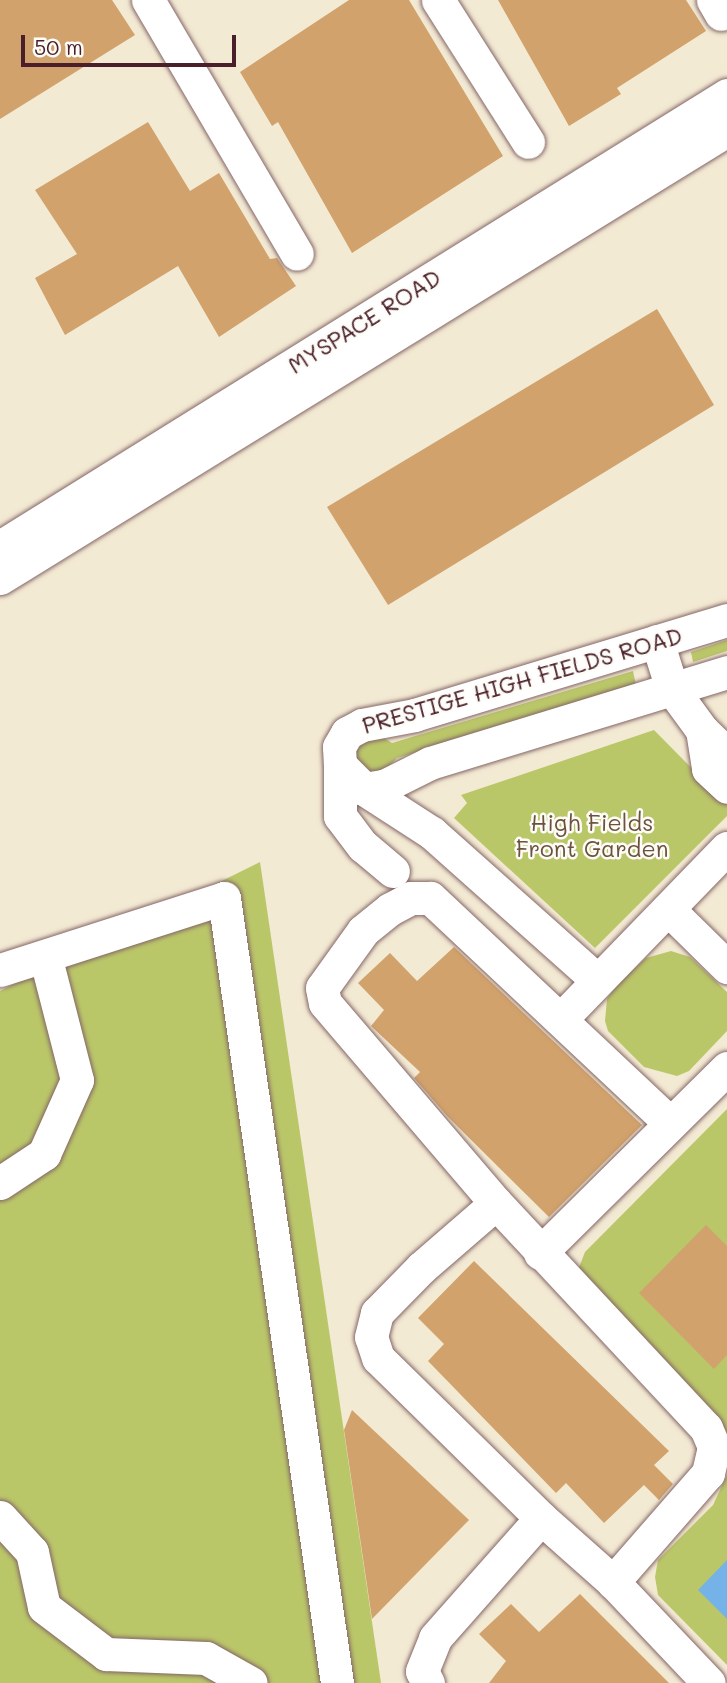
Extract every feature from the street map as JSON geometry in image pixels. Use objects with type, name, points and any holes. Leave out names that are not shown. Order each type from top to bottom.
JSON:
[{"type":"street","points":[[148,0],[297,254]]},
{"type":"street","points":[[438,0],[528,142]]},
{"type":"street","name":"MYSPACE ROAD","points":[[0,547],[727,95]]},
{"type":"street","name":"MYSPACE ROAD","points":[[0,578],[727,130]]},
{"type":"street","name":"PRESTIGE HIGH FIELDS ROAD","points":[[393,872],[363,846],[340,816],[339,747],[347,733],[362,725],[415,715],[727,620]]},
{"type":"street","points":[[657,641],[672,689],[702,730],[727,754]]},
{"type":"street","points":[[364,789],[384,786],[430,764],[727,672]]},
{"type":"street","points":[[702,730],[708,769],[727,787]]},
{"type":"street","points":[[340,765],[349,779],[448,846],[597,980]]},
{"type":"street","points":[[561,1019],[727,848]]},
{"type":"street","points":[[0,970],[46,959],[224,898],[337,1683]]},
{"type":"street","points":[[613,1582],[708,1473],[714,1447],[706,1428],[496,1203],[325,1003],[321,988],[363,931],[381,916],[411,898],[430,898],[670,1123]]},
{"type":"street","points":[[668,908],[727,967]]},
{"type":"street","points":[[0,1183],[44,1154],[77,1080],[46,959]]},
{"type":"street","points":[[540,1253],[727,1068]]},
{"type":"street","points":[[496,1203],[421,1268],[377,1313],[371,1337],[377,1358],[541,1518],[613,1582],[709,1683]]},
{"type":"street","points":[[0,1517],[32,1552],[44,1607],[106,1654],[206,1658],[251,1683]]},
{"type":"street","points":[[423,1679],[435,1638],[541,1518]]},
{"type":"green space","points":[[727,640],[727,651],[693,662],[691,652]]},
{"type":"green space","points":[[633,671],[636,685],[397,758],[385,770],[372,773],[359,764],[355,753],[367,737],[381,736],[392,743]]},
{"type":"green space","name":"High Fields Front Garden","points":[[654,730],[727,804],[727,816],[595,948],[454,818],[467,803],[461,795]]},
{"type":"green space","points":[[260,862],[381,1683],[0,1683],[0,991]]},
{"type":"green space","points":[[671,951],[690,957],[727,992],[727,1031],[689,1071],[677,1076],[644,1067],[608,1031],[605,1021],[607,999],[616,986],[646,958]]},
{"type":"green space","points":[[727,1109],[727,1447],[576,1275],[585,1252]]},
{"type":"green space","points":[[727,1475],[727,1665],[658,1595],[655,1577],[658,1560],[713,1505]]},
{"type":"water","points":[[727,1560],[727,1619],[698,1590]]},
{"type":"building","points":[[0,0],[112,0],[135,35],[0,119]]},
{"type":"building","points":[[349,0],[409,0],[503,156],[352,253],[278,122],[272,126],[240,72]]},
{"type":"building","points":[[498,0],[686,0],[706,31],[617,88],[621,94],[569,126]]},
{"type":"building","points":[[148,122],[190,191],[219,173],[270,259],[277,258],[296,286],[219,337],[178,266],[65,335],[35,278],[77,254],[35,190]]},
{"type":"building","points":[[657,309],[714,405],[388,605],[327,507]]},
{"type":"building","points":[[454,947],[642,1125],[549,1217],[448,1117],[414,1078],[420,1072],[371,1026],[384,1010],[358,983],[390,953],[417,981]]},
{"type":"building","points":[[706,1225],[727,1246],[727,1355],[714,1369],[639,1293]]},
{"type":"building","points":[[474,1261],[669,1451],[654,1465],[673,1484],[659,1500],[644,1485],[604,1523],[566,1483],[556,1493],[428,1361],[444,1344],[418,1318]]},
{"type":"building","points":[[352,1410],[469,1520],[372,1619],[344,1430]]},
{"type":"building","points":[[580,1594],[669,1683],[489,1683],[506,1661],[479,1634],[511,1604],[539,1632]]}]
